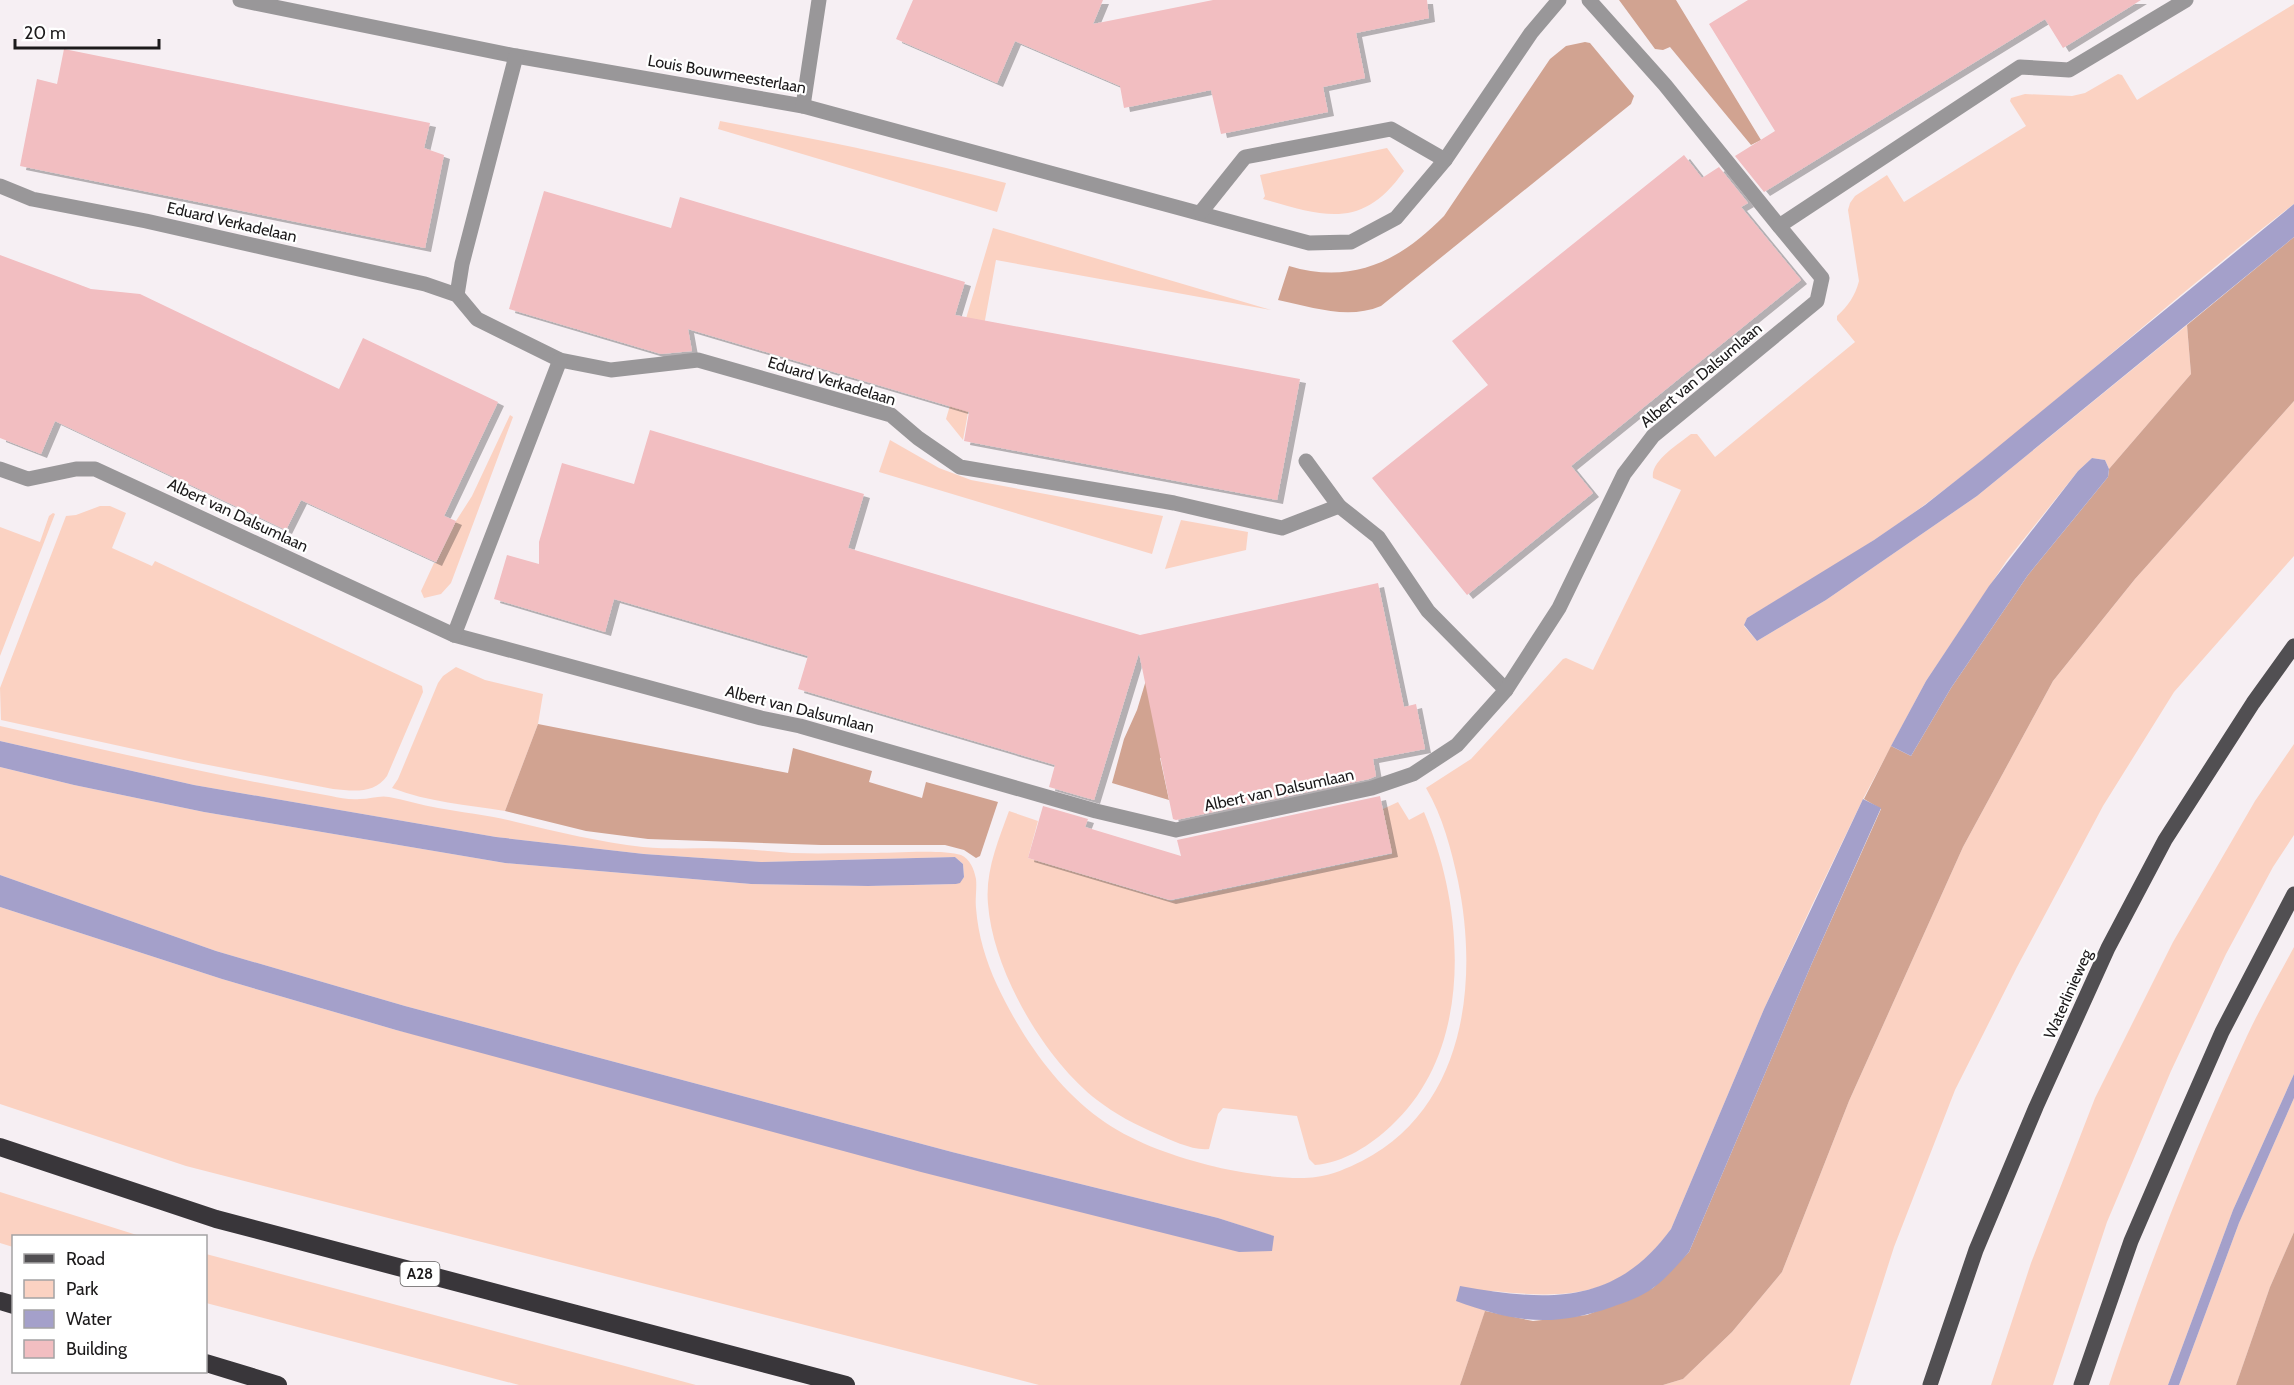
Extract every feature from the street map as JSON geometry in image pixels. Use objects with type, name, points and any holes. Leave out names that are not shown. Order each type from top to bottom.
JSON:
[{"type":"highway","name":"A28","points":[[0,1147],[216,1220],[846,1385]]},
{"type":"highway","points":[[207,1363],[278,1385]]},
{"type":"main road","name":"Waterlinieweg","points":[[1930,1385],[1976,1250],[2036,1107],[2108,948],[2165,840],[2253,703],[2294,646]]},
{"type":"main road","points":[[2081,1385],[2131,1241],[2179,1130],[2222,1032],[2294,894]]},
{"type":"street","name":"Louis Bouwmeesterlaan","points":[[240,0],[516,56],[803,106],[1201,212],[1308,243],[1351,242],[1396,218],[1446,160],[1531,33],[1558,0]]},
{"type":"street","points":[[803,106],[819,0]]},
{"type":"street","name":"Albert van Dalsumlaan","points":[[0,469],[28,478],[76,469],[95,469],[454,635],[761,718],[801,726],[1096,811],[1176,830],[1372,788],[1413,774],[1457,745],[1506,690],[1559,608],[1624,474],[1653,436],[1817,301],[1822,278],[1665,85],[1589,0]]},
{"type":"street","points":[[1779,226],[2020,67],[2069,70],[2186,0]]},
{"type":"street","points":[[457,295],[462,264],[516,56]]},
{"type":"street","points":[[1201,212],[1245,157],[1391,129],[1446,160]]},
{"type":"street","name":"Eduard Verkadelaan","points":[[0,186],[32,199],[146,221],[425,284],[457,295],[477,319],[560,360],[611,370],[698,360],[891,415],[918,438],[960,467],[1174,503],[1282,528],[1339,506]]},
{"type":"street","points":[[454,635],[560,360]]},
{"type":"street","points":[[1306,461],[1339,506],[1378,537],[1428,611],[1506,690]]},
{"type":"green space","points":[[2294,4],[2294,204],[2020,430],[1927,503],[1861,549],[1747,618],[1744,626],[1757,641],[1826,600],[1977,496],[2187,325],[2191,374],[2109,469],[2105,460],[2092,458],[2078,471],[2007,560],[1926,681],[1863,799],[1812,905],[1764,1009],[1671,1229],[1652,1252],[1633,1269],[1613,1281],[1592,1289],[1546,1294],[1492,1291],[1460,1385],[1039,1385],[186,1166],[0,1104],[0,907],[222,979],[396,1030],[1273,1236],[1218,1218],[952,1152],[405,1006],[216,951],[0,875],[0,767],[204,812],[505,863],[751,884],[868,886],[956,884],[964,877],[963,864],[955,857],[761,862],[644,854],[496,837],[194,785],[0,741],[0,726],[289,789],[349,799],[389,797],[627,845],[655,848],[730,848],[792,853],[930,852],[961,855],[969,862],[975,875],[976,905],[981,938],[997,985],[1016,1022],[1040,1057],[1067,1090],[1083,1105],[1124,1134],[1165,1152],[1208,1165],[1247,1173],[1291,1178],[1316,1177],[1334,1173],[1362,1161],[1397,1138],[1423,1109],[1443,1076],[1456,1039],[1464,1000],[1466,960],[1464,920],[1449,845],[1442,822],[1426,788],[1471,759],[1563,659],[1566,658],[1593,670],[1681,490],[1653,478],[1653,472],[1661,459],[1691,434],[1697,434],[1715,457],[1855,342],[1837,320],[1837,316],[1851,300],[1859,281],[1848,210],[1855,196],[1887,175],[1904,202],[2026,126],[2010,101],[2011,98],[2025,94],[2072,96],[2085,93],[2118,74],[2122,75],[2137,100]]},
{"type":"green space","points":[[720,121],[863,149],[1006,183],[997,212],[718,129]]},
{"type":"green space","points":[[1387,148],[1404,171],[1373,203],[1357,211],[1340,214],[1323,213],[1263,199],[1265,196],[1260,175]]},
{"type":"green space","points":[[993,228],[1271,310],[996,260],[963,440],[946,419],[961,368],[956,352]]},
{"type":"green space","points":[[2294,401],[2294,556],[2174,692],[2103,806],[2017,967],[1955,1090],[1894,1247],[1850,1385],[1663,1385],[1683,1379],[1732,1332],[1782,1272],[1849,1101],[1963,847],[2053,681],[2135,579]]},
{"type":"green space","points":[[510,415],[513,417],[451,583],[441,594],[424,598],[421,591],[434,563],[472,496]]},
{"type":"green space","points":[[890,440],[939,468],[971,480],[1163,516],[1152,554],[879,472]]},
{"type":"green space","points":[[100,506],[110,506],[126,513],[112,548],[152,566],[155,561],[422,686],[423,692],[387,776],[382,782],[363,790],[333,789],[193,762],[1,720],[0,688],[66,516],[76,515]]},
{"type":"green space","points":[[55,514],[0,656],[0,527],[40,542],[49,516]]},
{"type":"green space","points":[[1181,520],[1248,532],[1246,550],[1165,569]]},
{"type":"green space","points":[[456,667],[485,680],[543,694],[538,724],[505,811],[434,800],[392,788],[398,779],[438,683],[443,676]]},
{"type":"green space","points":[[2294,744],[2294,835],[2273,867],[2226,954],[2171,1071],[2107,1222],[2053,1385],[1991,1385],[2031,1263],[2095,1098],[2173,942],[2255,801]]},
{"type":"green space","points":[[1398,802],[1409,820],[1424,812],[1438,850],[1448,891],[1454,934],[1454,977],[1449,1018],[1437,1058],[1418,1094],[1391,1126],[1375,1140],[1346,1157],[1315,1165],[1309,1159],[1297,1116],[1223,1108],[1218,1114],[1209,1149],[1189,1147],[1141,1127],[1111,1110],[1077,1083],[1041,1038],[1011,985],[992,930],[988,904],[990,868],[1009,811],[1038,821],[1028,858],[1171,901],[1392,854],[1383,809]]},
{"type":"green space","points":[[2294,947],[2294,1074],[2233,1210],[2168,1385],[2109,1385],[2156,1252],[2227,1079],[2252,1025]]},
{"type":"green space","points":[[2294,1098],[2294,1232],[2270,1287],[2236,1385],[2179,1385],[2239,1223]]},
{"type":"green space","points":[[0,1192],[137,1235],[12,1235],[12,1247],[0,1243]]},
{"type":"green space","points":[[207,1254],[696,1385],[519,1385],[207,1303]]},
{"type":"shaded area","points":[[1619,0],[1676,0],[1761,140],[1751,145],[1670,47],[1663,50],[1655,49]]},
{"type":"shaded area","points":[[1590,43],[1634,96],[1631,104],[1381,306],[1368,310],[1343,312],[1278,300],[1289,266],[1334,273],[1354,270],[1392,257],[1427,232],[1444,216],[1550,59],[1566,46]]},
{"type":"shaded area","points":[[2294,237],[2294,401],[2135,579],[2053,681],[1963,847],[1849,1101],[1782,1272],[1732,1332],[1683,1379],[1663,1385],[1460,1385],[1485,1311],[1533,1321],[1587,1315],[1653,1288],[1689,1252],[1812,963],[1881,809],[1864,799],[1891,746],[1911,756],[1951,688],[2028,575],[2108,477],[2109,469],[2191,374],[2187,325]]},
{"type":"shaded area","points":[[1160,634],[1184,754],[1160,758],[1169,800],[1112,783],[1124,739],[1137,710]]},
{"type":"shaded area","points":[[538,724],[788,773],[793,748],[872,771],[869,782],[922,798],[926,782],[998,802],[980,856],[976,858],[964,850],[945,845],[821,845],[648,839],[586,831],[505,811]]},
{"type":"shaded area","points":[[2294,1232],[2294,1385],[2236,1385],[2270,1287]]},
{"type":"water","points":[[2294,204],[2294,237],[1977,496],[1826,600],[1757,641],[1744,625],[1747,618],[1874,540],[1925,505]]},
{"type":"water","points":[[2092,458],[2105,460],[2109,469],[2108,477],[2028,575],[1951,688],[1911,756],[1891,746],[1926,681],[1989,586],[2078,471]]},
{"type":"water","points":[[0,741],[194,785],[496,837],[644,854],[761,862],[955,857],[963,864],[964,877],[960,883],[956,884],[868,886],[751,884],[505,863],[204,812],[74,785],[0,767]]},
{"type":"water","points":[[1863,799],[1881,808],[1812,963],[1689,1252],[1663,1280],[1644,1294],[1590,1314],[1552,1320],[1533,1320],[1496,1314],[1456,1301],[1460,1286],[1521,1294],[1550,1295],[1576,1292],[1602,1285],[1626,1273],[1649,1254],[1671,1229],[1764,1009]]},
{"type":"water","points":[[0,875],[216,951],[405,1006],[952,1152],[1218,1218],[1274,1236],[1272,1251],[1239,1252],[921,1172],[396,1030],[222,979],[0,907]]},
{"type":"water","points":[[2294,1074],[2294,1098],[2239,1223],[2179,1385],[2168,1385],[2233,1210]]},
{"type":"building","points":[[913,0],[1103,0],[1093,24],[1213,0],[1427,0],[1429,18],[1356,33],[1365,78],[1323,87],[1328,112],[1221,134],[1211,90],[1124,108],[1120,86],[1015,41],[997,83],[896,39]]},
{"type":"building","points":[[1748,0],[2141,0],[2063,48],[2045,19],[1764,192],[1735,156],[1775,131],[1709,24]]},
{"type":"building","points":[[64,49],[430,123],[424,148],[444,155],[425,248],[20,166],[37,79],[57,84]]},
{"type":"building","points":[[1684,155],[1702,178],[1719,167],[1748,203],[1741,207],[1801,280],[1571,466],[1593,493],[1467,595],[1372,478],[1488,385],[1452,341]]},
{"type":"building","points":[[544,191],[671,228],[680,197],[965,282],[955,315],[1300,379],[1277,500],[964,441],[969,412],[688,329],[692,351],[661,354],[509,309]]},
{"type":"building","points":[[0,255],[91,289],[140,294],[339,389],[363,338],[498,402],[444,516],[456,521],[436,562],[301,500],[286,530],[55,421],[41,454],[0,438]]},
{"type":"building","points":[[650,430],[864,494],[848,548],[1140,635],[1378,583],[1404,707],[1416,704],[1425,749],[1373,759],[1376,776],[1369,779],[1176,820],[1173,819],[1139,653],[1094,800],[1049,787],[1055,765],[798,689],[808,656],[614,599],[605,632],[494,599],[507,555],[539,564],[539,542],[562,463],[634,484]]},
{"type":"building","points":[[1380,796],[1392,853],[1170,900],[1028,858],[1043,806],[1088,819],[1085,827],[1181,856],[1177,840]]}]
